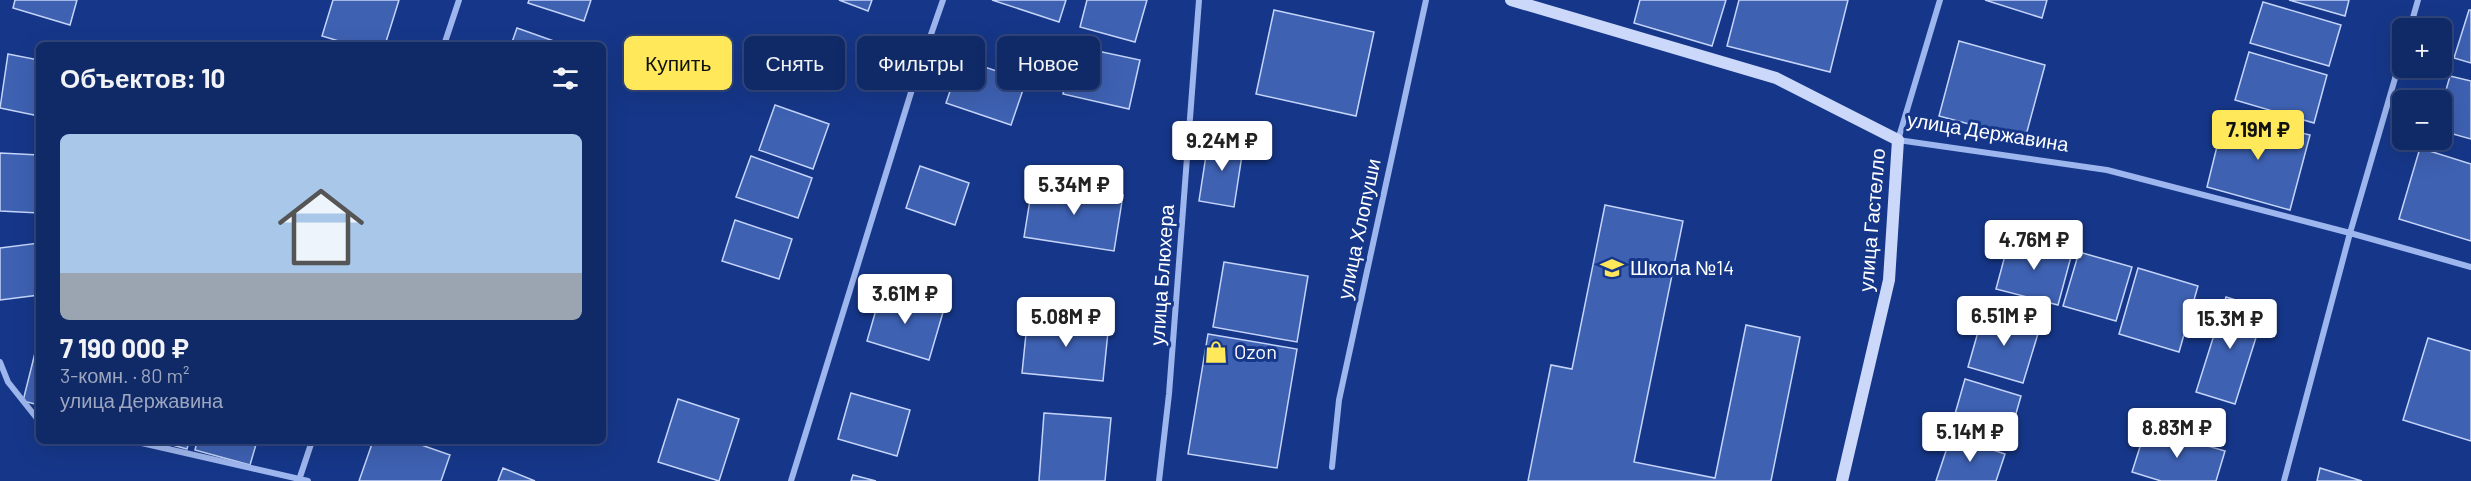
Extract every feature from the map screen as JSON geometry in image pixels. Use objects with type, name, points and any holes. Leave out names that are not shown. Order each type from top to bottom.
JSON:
[{"type":"street","points":[[445,42],[459,0]]},
{"type":"street","points":[[791,481],[913,86],[943,0]]},
{"type":"street","name":"улица Блюхера","points":[[1159,481],[1169,394],[1199,0]]},
{"type":"street","name":"улица Хлопуши","points":[[1332,467],[1339,400],[1426,0]]},
{"type":"street","name":"улица Державина","points":[[1511,0],[1776,78],[1898,140],[2107,170],[2471,267]]},
{"type":"street","name":"улица Гастелло","points":[[1842,481],[1889,280],[1898,140],[1940,0]]},
{"type":"street","points":[[2413,18],[2418,0]]},
{"type":"street","points":[[2284,481],[2350,233],[2395,78]]},
{"type":"street","points":[[0,362],[8,382],[36,417]]},
{"type":"street","points":[[146,444],[308,481]]},
{"type":"street","points":[[299,479],[311,444]]},
{"type":"building","points":[[15,0],[77,0],[70,25],[13,8]]},
{"type":"building","points":[[333,0],[399,0],[386,42],[342,42],[322,36]]},
{"type":"building","points":[[529,0],[591,0],[584,21],[528,3]]},
{"type":"building","points":[[839,0],[872,0],[868,11]]},
{"type":"building","points":[[992,0],[1066,0],[1059,22]]},
{"type":"building","points":[[1087,0],[1147,0],[1135,42],[1080,27]]},
{"type":"building","points":[[1640,0],[1726,0],[1712,46],[1634,23]]},
{"type":"building","points":[[1739,0],[1848,0],[1830,72],[1727,46]]},
{"type":"building","points":[[1985,0],[2047,0],[2042,18]]},
{"type":"building","points":[[2289,0],[2349,0],[2345,16]]},
{"type":"building","points":[[2263,2],[2341,25],[2329,66],[2250,43]]},
{"type":"building","points":[[1274,10],[1374,32],[1356,116],[1256,94]]},
{"type":"building","points":[[2469,10],[2471,10],[2471,63],[2454,58]]},
{"type":"building","points":[[517,28],[557,42],[512,42]]},
{"type":"building","points":[[1959,41],[2045,65],[2025,139],[1939,116]]},
{"type":"building","points":[[1100,52],[1140,60],[1129,109],[1063,94],[1064,90],[1100,90]]},
{"type":"building","points":[[2249,52],[2327,75],[2314,123],[2235,100]]},
{"type":"building","points":[[8,54],[36,59],[36,115],[0,108]]},
{"type":"building","points":[[985,67],[997,71],[997,90],[1023,90],[1011,125],[946,103],[950,90],[985,90]]},
{"type":"building","points":[[2452,76],[2471,81],[2471,139],[2452,134],[2452,90],[2446,90]]},
{"type":"building","points":[[775,105],[829,124],[813,169],[759,150]]},
{"type":"building","points":[[2225,114],[2310,135],[2290,210],[2207,187]]},
{"type":"building","points":[[1209,136],[1244,142],[1234,207],[1199,201]]},
{"type":"building","points":[[2419,150],[2426,150],[2471,164],[2471,241],[2399,219]]},
{"type":"building","points":[[0,153],[36,155],[36,213],[0,211]]},
{"type":"building","points":[[751,156],[812,178],[798,218],[736,197]]},
{"type":"building","points":[[920,166],[969,183],[955,225],[906,208]]},
{"type":"building","points":[[1033,181],[1123,195],[1114,251],[1024,237]]},
{"type":"building","points":[[1605,205],[1683,221],[1634,462],[1715,478],[1746,325],[1800,337],[1771,481],[1528,481],[1551,365],[1572,369]]},
{"type":"building","points":[[735,220],[792,239],[779,279],[722,261]]},
{"type":"building","points":[[2010,237],[2072,253],[2058,305],[1996,289]]},
{"type":"building","points":[[36,243],[36,295],[0,300],[0,248]]},
{"type":"building","points":[[2079,252],[2132,267],[2116,321],[2063,306]]},
{"type":"building","points":[[1224,262],[1308,276],[1297,342],[1213,327]]},
{"type":"building","points":[[2138,268],[2198,286],[2179,352],[2119,334]]},
{"type":"building","points":[[882,289],[944,309],[929,360],[867,341]]},
{"type":"building","points":[[2226,297],[2265,309],[2235,404],[2196,392]]},
{"type":"building","points":[[1984,311],[2040,327],[2023,383],[1968,367]]},
{"type":"building","points":[[1028,314],[1109,322],[1103,381],[1022,373]]},
{"type":"building","points":[[1208,334],[1297,349],[1277,468],[1188,454]]},
{"type":"building","points":[[2428,338],[2471,351],[2471,441],[2403,420]]},
{"type":"building","points":[[36,349],[36,404],[23,401]]},
{"type":"building","points":[[1965,379],[2021,396],[2007,445],[1951,428]]},
{"type":"building","points":[[851,393],[910,410],[897,456],[838,439]]},
{"type":"building","points":[[678,399],[739,419],[719,481],[658,462]]},
{"type":"building","points":[[1044,413],[1111,418],[1105,481],[1039,481]]},
{"type":"building","points":[[2146,428],[2225,451],[2216,481],[2161,481],[2132,472]]},
{"type":"building","points":[[1951,436],[2005,454],[1996,481],[1936,481]]},
{"type":"building","points":[[169,444],[188,444],[187,449]]},
{"type":"building","points":[[196,444],[256,444],[250,465],[195,450]]},
{"type":"building","points":[[372,444],[419,444],[450,455],[441,481],[359,481]]},
{"type":"building","points":[[503,468],[535,481],[498,481]]},
{"type":"building","points":[[2320,468],[2362,481],[2317,481]]},
{"type":"building","points":[[853,475],[876,481],[851,481]]},
{"type":"place","name":"Школа №14","points":[[1612,268]]},
{"type":"place","name":"Ozon","points":[[1216,352]]}]
